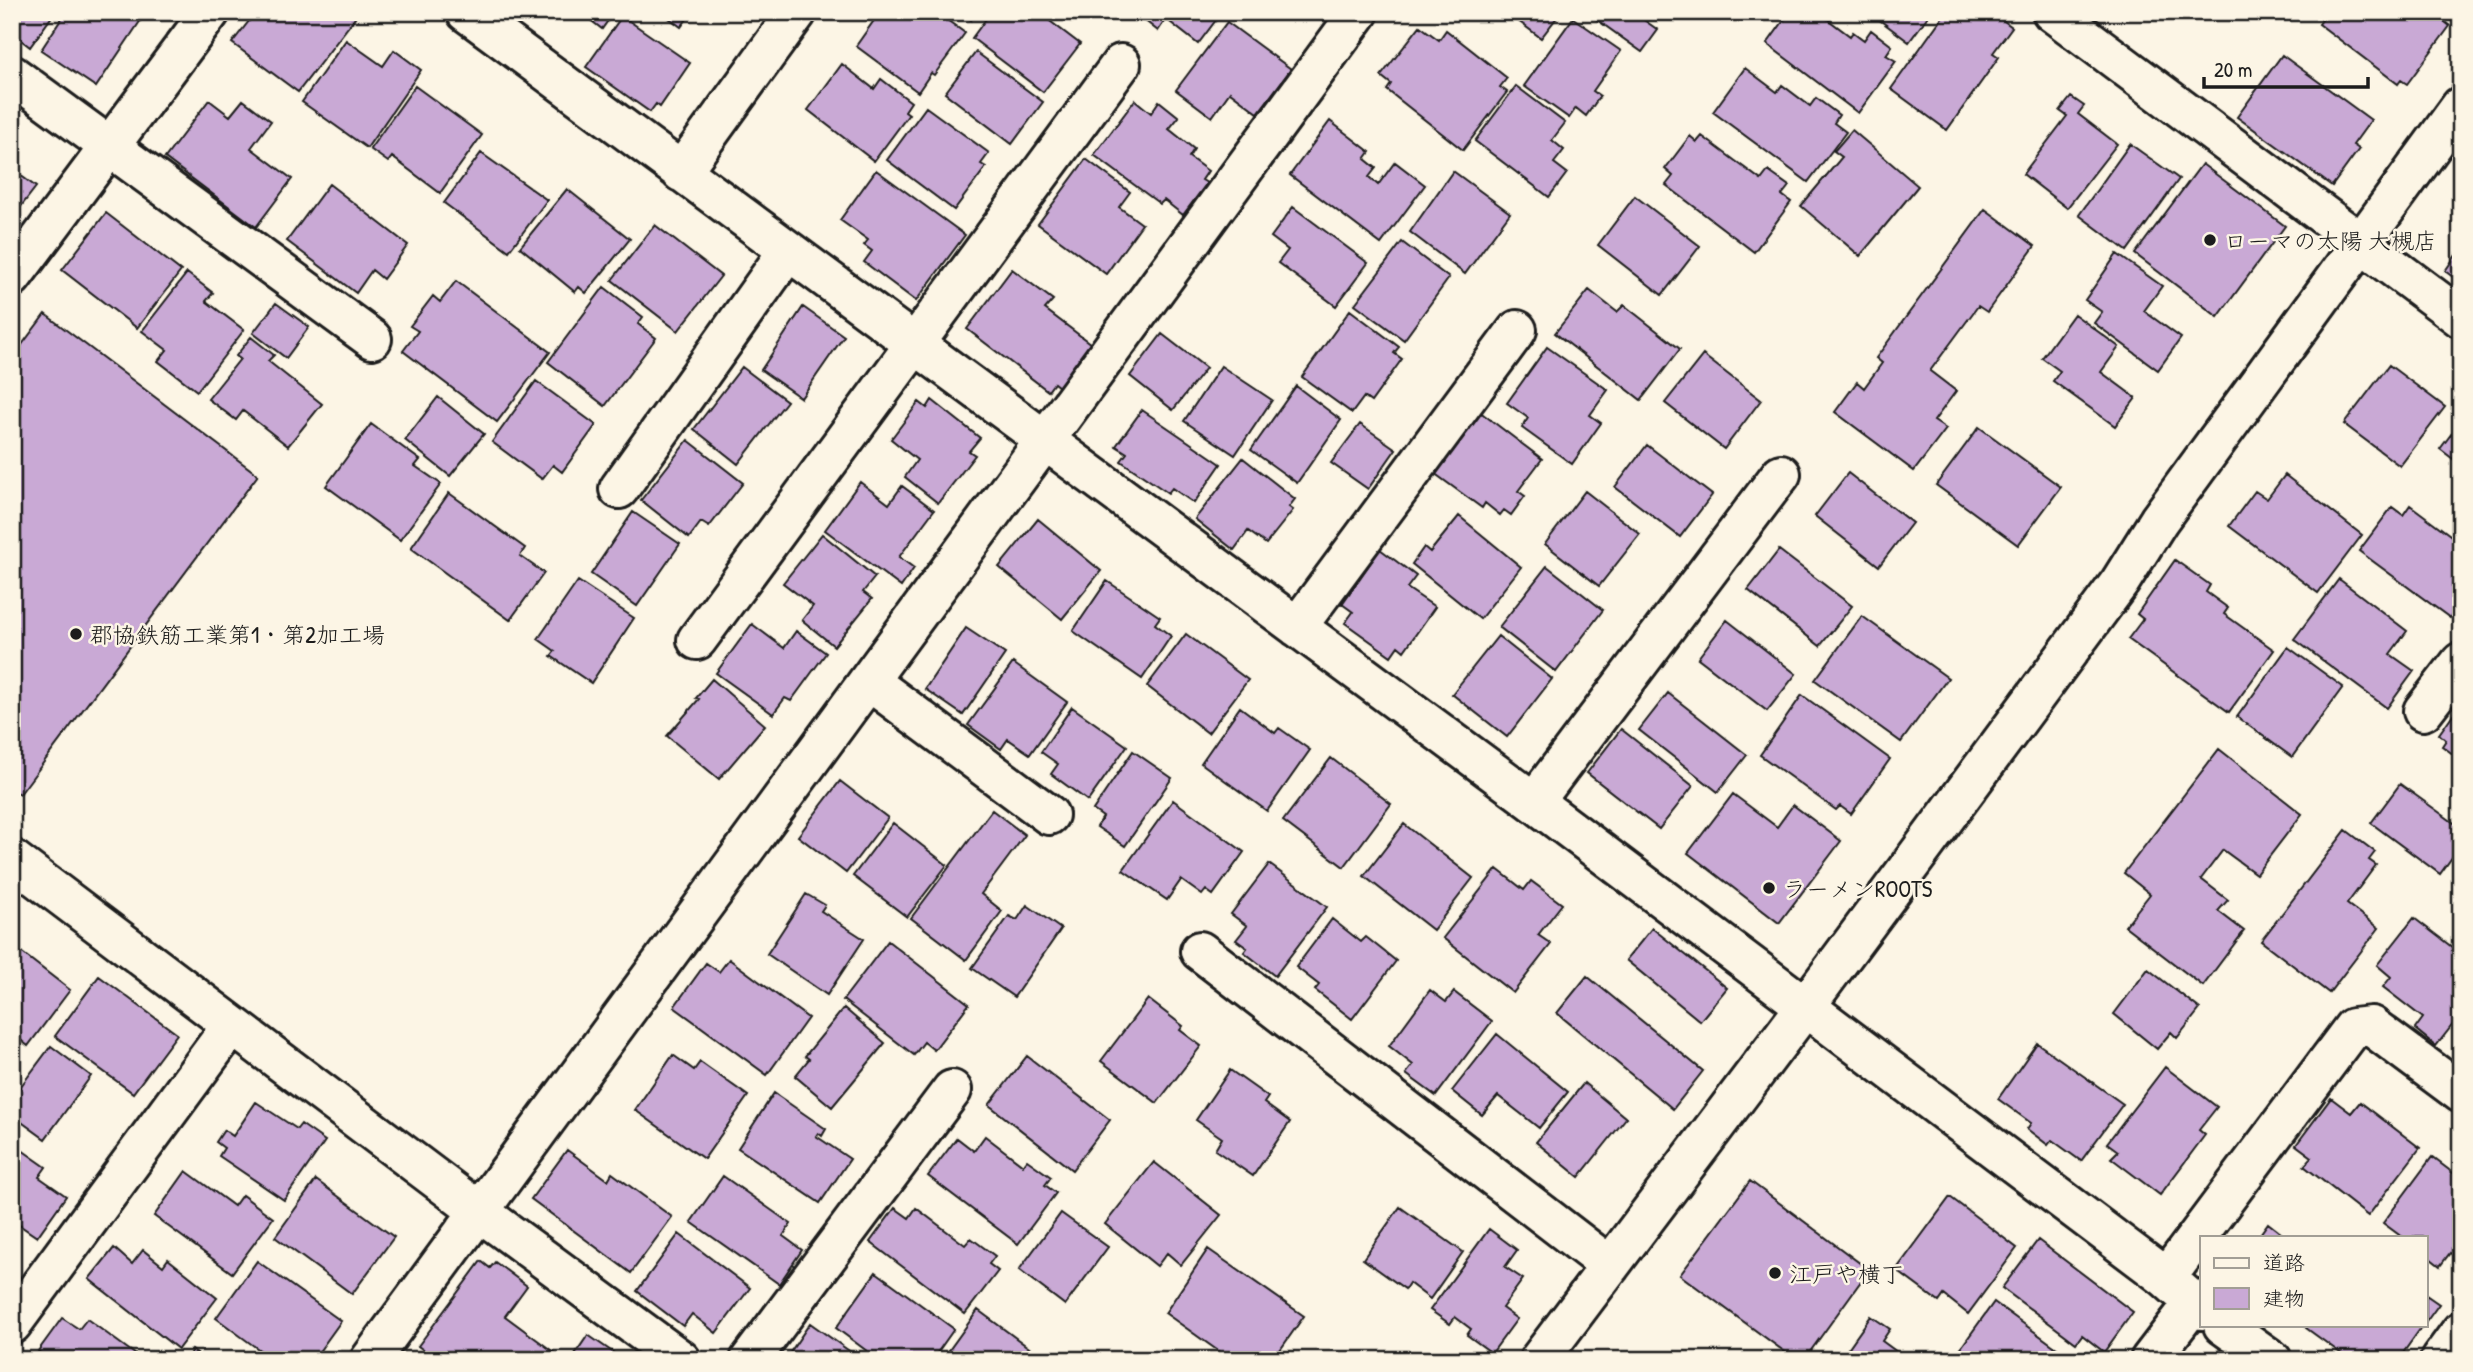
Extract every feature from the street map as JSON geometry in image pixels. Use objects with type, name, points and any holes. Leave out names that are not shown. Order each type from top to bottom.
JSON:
[{"type":"street","points":[[12,278],[210,12]]},
{"type":"street","points":[[466,12],[1534,802],[2196,1304],[2150,1360]]},
{"type":"street","points":[[681,172],[797,12]]},
{"type":"street","points":[[370,1360],[1359,12]]},
{"type":"street","points":[[2052,12],[2461,318]]},
{"type":"street","points":[[697,640],[1121,64]]},
{"type":"street","points":[[12,75],[372,339]]},
{"type":"street","points":[[1539,1360],[2120,582],[2159,520],[2461,106]]},
{"type":"street","points":[[619,489],[788,251]]},
{"type":"street","points":[[1297,627],[1517,330]]},
{"type":"street","points":[[1534,802],[1781,474]]},
{"type":"street","points":[[2423,711],[2461,662]]},
{"type":"street","points":[[869,681],[1049,815]]},
{"type":"street","points":[[12,859],[681,1360]]},
{"type":"street","points":[[1200,951],[1610,1266]]},
{"type":"street","points":[[12,1324],[232,1025]]},
{"type":"street","points":[[2235,1236],[2353,1028],[2371,1026],[2461,1093]]},
{"type":"street","points":[[750,1360],[952,1090]]},
{"type":"street","points":[[2226,1326],[2272,1360]]},
{"type":"street","points":[[2440,1360],[2461,1331]]},
{"type":"building","points":[[12,12],[55,12],[30,47],[12,33]]},
{"type":"building","points":[[66,12],[138,12],[143,17],[96,87],[41,50]]},
{"type":"building","points":[[256,12],[358,14],[298,92],[232,43]]},
{"type":"building","points":[[580,12],[614,12],[602,29]]},
{"type":"building","points":[[661,12],[692,12],[681,27]]},
{"type":"building","points":[[880,12],[918,12],[928,20],[936,12],[965,33],[918,92],[856,46]]},
{"type":"building","points":[[960,12],[977,12],[971,20]]},
{"type":"building","points":[[991,12],[1038,12],[1080,44],[1043,92],[972,38]]},
{"type":"building","points":[[1059,12],[1079,12],[1072,22]]},
{"type":"building","points":[[1134,12],[1222,12],[1198,44],[1166,19],[1158,31]]},
{"type":"building","points":[[1506,12],[1561,12],[1541,38]]},
{"type":"building","points":[[1586,12],[1649,12],[1644,20],[1658,30],[1642,52]]},
{"type":"building","points":[[1790,12],[1818,12],[1850,36],[1853,32],[1864,40],[1871,30],[1892,46],[1886,55],[1896,61],[1858,113],[1767,44]]},
{"type":"building","points":[[1869,12],[1931,12],[1909,42]]},
{"type":"building","points":[[1946,12],[1992,12],[2012,27],[1993,53],[1999,57],[1947,130],[1891,89]]},
{"type":"building","points":[[2328,12],[2432,12],[2450,26],[2407,84],[2401,80],[2398,84],[2319,24]]},
{"type":"building","points":[[622,16],[690,63],[660,107],[656,104],[650,112],[586,67]]},
{"type":"building","points":[[1573,18],[1621,51],[1593,91],[1600,96],[1586,116],[1576,108],[1569,118],[1524,86]]},
{"type":"building","points":[[1227,22],[1291,69],[1258,113],[1230,92],[1212,117],[1176,90]]},
{"type":"building","points":[[1420,26],[1439,40],[1446,30],[1507,78],[1500,87],[1507,92],[1463,150],[1387,90],[1391,84],[1381,76]]},
{"type":"building","points":[[346,40],[383,66],[394,50],[421,70],[367,148],[302,102]]},
{"type":"building","points":[[976,52],[1043,102],[1012,144],[945,93]]},
{"type":"building","points":[[2282,55],[2371,120],[2353,145],[2359,149],[2332,186],[2237,117]]},
{"type":"building","points":[[842,64],[874,89],[881,79],[911,102],[905,111],[909,114],[874,161],[808,110]]},
{"type":"building","points":[[1745,68],[1777,92],[1782,85],[1810,106],[1816,98],[1839,115],[1834,123],[1846,132],[1808,182],[1713,112]]},
{"type":"building","points":[[415,86],[482,135],[440,193],[392,157],[388,162],[370,149]]},
{"type":"building","points":[[1516,86],[1565,123],[1552,140],[1564,150],[1554,163],[1567,173],[1549,197],[1475,141]]},
{"type":"building","points":[[2071,97],[2084,106],[2078,114],[2117,144],[2067,208],[2023,174],[2067,116],[2060,111]]},
{"type":"building","points":[[209,100],[230,116],[243,100],[271,121],[251,148],[292,179],[256,227],[165,158]]},
{"type":"building","points":[[1135,100],[1151,113],[1159,101],[1179,117],[1169,129],[1194,149],[1189,157],[1208,171],[1202,180],[1207,183],[1183,215],[1164,200],[1160,204],[1094,155]]},
{"type":"building","points":[[926,107],[989,153],[981,164],[986,167],[954,210],[887,160]]},
{"type":"building","points":[[1330,121],[1370,152],[1365,159],[1376,168],[1369,177],[1378,185],[1395,162],[1425,185],[1381,244],[1290,175]]},
{"type":"building","points":[[1852,130],[1918,186],[1860,256],[1801,206],[1842,157],[1834,151]]},
{"type":"building","points":[[1690,136],[1697,142],[1702,136],[1761,180],[1768,171],[1789,186],[1782,195],[1791,202],[1754,252],[1666,185],[1673,176],[1665,169]]},
{"type":"building","points":[[2130,144],[2179,179],[2127,251],[2079,215]]},
{"type":"building","points":[[481,153],[547,200],[509,251],[444,203]]},
{"type":"building","points":[[1086,159],[1130,192],[1119,207],[1142,224],[1106,274],[1038,224]]},
{"type":"building","name":"ローマの太陽 大槻店","points":[[2202,164],[2285,226],[2218,317],[2135,254]]},
{"type":"building","points":[[12,169],[36,187],[12,218]]},
{"type":"building","points":[[876,170],[965,235],[916,301],[864,262],[872,251],[864,245],[868,240],[840,220]]},
{"type":"building","points":[[1453,171],[1510,213],[1465,274],[1410,232]]},
{"type":"building","points":[[329,184],[408,245],[383,279],[372,270],[356,293],[287,241]]},
{"type":"building","points":[[567,189],[630,239],[586,293],[579,287],[575,292],[520,247]]},
{"type":"building","points":[[1635,196],[1700,246],[1662,295],[1598,245]]},
{"type":"building","points":[[1293,207],[1368,263],[1336,306],[1278,263],[1288,250],[1271,237]]},
{"type":"building","points":[[1985,209],[2035,246],[1987,312],[1978,306],[1930,371],[1956,391],[1934,421],[1946,429],[1914,471],[1835,412],[1857,382],[1864,388],[1882,363],[1876,358]]},
{"type":"building","points":[[106,213],[181,271],[137,328],[62,270]]},
{"type":"building","points":[[655,225],[721,276],[678,331],[612,280]]},
{"type":"building","points":[[1402,242],[1449,278],[1404,340],[1355,304]]},
{"type":"building","points":[[2461,248],[2461,283],[2445,271]]},
{"type":"building","points":[[2117,254],[2162,286],[2144,311],[2181,338],[2158,370],[2094,323],[2102,312],[2085,300]]},
{"type":"building","points":[[1012,269],[1053,300],[1045,309],[1091,344],[1059,387],[1054,383],[1048,391],[967,329]]},
{"type":"building","points":[[187,273],[213,293],[206,301],[244,330],[197,391],[158,361],[167,350],[142,331]]},
{"type":"building","points":[[456,281],[550,352],[497,422],[403,351],[418,331],[410,326],[433,296],[440,302]]},
{"type":"building","points":[[604,287],[643,317],[638,324],[656,338],[605,406],[548,362]]},
{"type":"building","points":[[1589,290],[1617,312],[1624,305],[1680,349],[1641,400],[1555,333]]},
{"type":"building","points":[[276,303],[309,327],[286,358],[253,333]]},
{"type":"building","points":[[803,307],[844,336],[801,398],[761,370]]},
{"type":"building","points":[[1350,310],[1399,347],[1394,353],[1402,359],[1371,402],[1364,397],[1352,413],[1302,377]]},
{"type":"building","name":"郡協鉄筋工業第1・第2加工場","points":[[45,314],[258,475],[20,794],[12,789],[12,358]]},
{"type":"building","points":[[2074,314],[2119,347],[2101,372],[2136,398],[2115,426],[2053,381],[2060,371],[2042,358]]},
{"type":"building","points":[[1162,334],[1206,368],[1173,410],[1130,376]]},
{"type":"building","points":[[251,337],[274,355],[268,361],[322,404],[288,446],[243,411],[236,420],[208,399],[240,359],[236,356]]},
{"type":"building","points":[[1547,347],[1608,390],[1590,415],[1601,423],[1572,464],[1522,428],[1528,418],[1507,403]]},
{"type":"building","points":[[1703,355],[1761,400],[1724,449],[1665,403]]},
{"type":"building","points":[[2389,365],[2445,407],[2400,466],[2344,424]]},
{"type":"building","points":[[1221,366],[1272,400],[1235,455],[1184,421]]},
{"type":"building","points":[[742,367],[787,401],[738,464],[694,429]]},
{"type":"building","points":[[536,381],[596,425],[562,472],[553,465],[542,479],[492,442]]},
{"type":"building","points":[[1296,386],[1341,420],[1297,483],[1251,450]]},
{"type":"building","points":[[438,397],[484,434],[450,476],[405,440]]},
{"type":"building","points":[[932,400],[980,438],[969,451],[975,455],[938,503],[905,477],[917,460],[891,439],[919,402],[927,408]]},
{"type":"building","points":[[1142,410],[1221,464],[1194,503],[1172,488],[1168,493],[1121,461],[1127,453],[1116,446]]},
{"type":"building","points":[[1479,411],[1542,459],[1518,491],[1525,496],[1511,515],[1504,510],[1500,515],[1485,503],[1482,508],[1434,473]]},
{"type":"building","points":[[2461,421],[2461,465],[2440,449]]},
{"type":"building","points":[[371,424],[420,460],[415,466],[441,484],[400,540],[326,486]]},
{"type":"building","points":[[1360,424],[1396,449],[1368,489],[1331,463]]},
{"type":"building","points":[[1979,427],[2061,487],[2018,545],[1936,485]]},
{"type":"building","points":[[688,440],[743,483],[709,527],[701,522],[689,538],[641,500]]},
{"type":"building","points":[[1647,445],[1712,495],[1680,537],[1615,487]]},
{"type":"building","points":[[1243,458],[1295,499],[1289,507],[1293,510],[1266,544],[1248,531],[1234,550],[1195,519]]},
{"type":"building","points":[[1848,473],[1912,523],[1879,566],[1815,516]]},
{"type":"building","points":[[2285,475],[2362,535],[2318,593],[2229,526],[2255,491],[2267,499]]},
{"type":"building","points":[[860,482],[889,504],[902,486],[934,510],[899,557],[914,568],[901,587],[825,530]]},
{"type":"building","points":[[1585,491],[1640,534],[1599,586],[1545,544]]},
{"type":"building","points":[[449,493],[525,548],[520,556],[544,573],[510,620],[411,548]]},
{"type":"building","points":[[2410,505],[2458,541],[2453,548],[2461,553],[2461,603],[2450,618],[2359,551],[2392,507],[2403,515]]},
{"type":"building","points":[[633,512],[680,544],[637,606],[591,574]]},
{"type":"building","points":[[1459,516],[1521,567],[1480,619],[1412,564],[1424,547],[1430,552]]},
{"type":"building","points":[[1038,519],[1101,571],[1062,619],[999,567]]},
{"type":"building","points":[[822,534],[875,577],[863,592],[872,599],[834,646],[802,620],[813,606],[783,583]]},
{"type":"building","points":[[1380,549],[1416,576],[1407,588],[1435,607],[1404,651],[1398,646],[1391,656],[1345,623],[1353,612],[1342,604]]},
{"type":"building","points":[[1779,550],[1852,606],[1820,646],[1748,590]]},
{"type":"building","points":[[2175,560],[2210,585],[2206,592],[2228,608],[2224,614],[2274,650],[2229,712],[2128,639],[2143,619],[2137,614]]},
{"type":"building","points":[[1547,566],[1603,610],[1556,672],[1499,627]]},
{"type":"building","points":[[2339,579],[2407,631],[2390,654],[2414,671],[2387,708],[2294,639]]},
{"type":"building","points":[[578,581],[634,618],[591,683],[551,656],[555,651],[538,639]]},
{"type":"building","points":[[1107,581],[1160,617],[1155,624],[1171,636],[1142,679],[1073,631]]},
{"type":"building","points":[[1862,616],[1948,678],[1901,742],[1815,680]]},
{"type":"building","points":[[1727,620],[1796,674],[1767,711],[1698,658]]},
{"type":"building","points":[[752,624],[784,648],[796,631],[826,653],[791,701],[785,698],[773,714],[716,673]]},
{"type":"building","points":[[966,628],[1005,654],[963,715],[925,689]]},
{"type":"building","points":[[1186,634],[1248,680],[1208,733],[1147,686]]},
{"type":"building","points":[[1498,636],[1552,679],[1507,737],[1452,694]]},
{"type":"building","points":[[2288,647],[2343,687],[2292,757],[2237,717]]},
{"type":"building","points":[[1013,663],[1067,702],[1030,754],[1008,739],[1001,749],[968,725]]},
{"type":"building","points":[[712,679],[765,725],[719,779],[667,736],[699,699],[696,698]]},
{"type":"building","points":[[1668,693],[1747,755],[1718,792],[1639,730]]},
{"type":"building","points":[[1802,695],[1890,759],[1851,814],[1840,806],[1836,810],[1760,755]]},
{"type":"building","points":[[2461,703],[2461,760],[2442,746],[2446,740],[2439,734]]},
{"type":"building","points":[[1072,707],[1127,746],[1088,801],[1051,774],[1058,764],[1041,752]]},
{"type":"building","points":[[1240,707],[1275,733],[1279,728],[1310,750],[1267,811],[1201,763]]},
{"type":"building","points":[[1621,729],[1693,786],[1659,829],[1587,773]]},
{"type":"building","points":[[2219,749],[2302,814],[2256,874],[2223,850],[2201,879],[2228,900],[2218,911],[2244,931],[2203,986],[2125,926],[2150,894],[2124,873]]},
{"type":"building","points":[[1133,751],[1172,778],[1125,846],[1097,827],[1103,817],[1093,810]]},
{"type":"building","points":[[1331,758],[1391,804],[1344,867],[1283,821]]},
{"type":"building","points":[[840,781],[888,818],[846,873],[798,836]]},
{"type":"building","points":[[2400,784],[2461,828],[2461,845],[2440,874],[2371,823]]},
{"type":"building","name":"ラーメンROOTS","points":[[1733,794],[1777,827],[1793,805],[1841,841],[1779,923],[1688,853]]},
{"type":"building","points":[[1173,800],[1244,852],[1213,895],[1206,890],[1202,895],[1181,880],[1167,900],[1123,870]]},
{"type":"building","points":[[992,810],[1025,835],[981,894],[1002,911],[966,960],[911,918]]},
{"type":"building","points":[[893,823],[947,865],[907,917],[853,876]]},
{"type":"building","points":[[1404,824],[1473,878],[1433,930],[1364,876]]},
{"type":"building","points":[[2346,830],[2375,852],[2369,860],[2376,865],[2347,904],[2379,928],[2329,993],[2261,941]]},
{"type":"building","points":[[1269,864],[1327,907],[1275,976],[1244,952],[1247,948],[1236,940],[1247,926],[1231,914]]},
{"type":"building","points":[[1497,869],[1524,890],[1531,881],[1562,904],[1538,935],[1551,944],[1513,993],[1443,938]]},
{"type":"building","points":[[806,894],[825,905],[821,911],[864,939],[827,995],[767,954]]},
{"type":"building","points":[[1027,905],[1061,929],[1014,997],[972,968],[1009,916],[1017,920]]},
{"type":"building","points":[[2414,918],[2461,954],[2461,1014],[2436,1046],[2415,1029],[2423,1018],[2383,987],[2391,977],[2377,965]]},
{"type":"building","points":[[1332,919],[1361,942],[1366,937],[1396,961],[1352,1019],[1315,990],[1319,985],[1296,967]]},
{"type":"building","points":[[1652,928],[1727,988],[1700,1021],[1626,960]]},
{"type":"building","points":[[888,941],[969,1004],[934,1050],[924,1042],[914,1055],[843,1000]]},
{"type":"building","points":[[12,945],[70,990],[28,1046],[12,1033]]},
{"type":"building","points":[[729,959],[808,1018],[767,1075],[674,1007],[706,963],[719,972]]},
{"type":"building","points":[[2148,969],[2200,1009],[2177,1038],[2171,1032],[2157,1049],[2114,1014]]},
{"type":"building","points":[[99,976],[177,1034],[133,1093],[55,1036]]},
{"type":"building","points":[[1587,976],[1703,1071],[1673,1109],[1557,1013]]},
{"type":"building","points":[[1430,990],[1446,1002],[1454,992],[1492,1021],[1436,1096],[1406,1074],[1413,1065],[1389,1046]]},
{"type":"building","points":[[1148,999],[1183,1026],[1180,1030],[1201,1046],[1157,1103],[1101,1061]]},
{"type":"building","points":[[844,1008],[885,1043],[832,1107],[795,1076],[809,1059],[805,1056]]},
{"type":"building","points":[[1497,1034],[1568,1092],[1539,1128],[1498,1096],[1482,1115],[1452,1091]]},
{"type":"building","points":[[2037,1043],[2123,1104],[2081,1161],[2052,1140],[2048,1145],[2027,1129],[2031,1123],[1998,1099]]},
{"type":"building","points":[[51,1046],[91,1076],[45,1139],[12,1115],[12,1098]]},
{"type":"building","points":[[673,1055],[694,1070],[700,1062],[748,1096],[704,1159],[635,1110]]},
{"type":"building","points":[[1027,1056],[1110,1120],[1072,1170],[989,1105]]},
{"type":"building","points":[[2165,1067],[2217,1107],[2199,1130],[2205,1135],[2160,1195],[2111,1158],[2118,1151],[2107,1143]]},
{"type":"building","points":[[1230,1070],[1268,1097],[1264,1103],[1290,1122],[1253,1176],[1215,1150],[1222,1138],[1196,1120]]},
{"type":"building","points":[[1584,1083],[1626,1118],[1579,1177],[1536,1142]]},
{"type":"building","points":[[774,1093],[826,1129],[822,1136],[818,1133],[816,1136],[850,1159],[820,1203],[738,1148]]},
{"type":"building","points":[[2331,1098],[2351,1113],[2360,1102],[2420,1148],[2368,1216],[2304,1166],[2312,1157],[2296,1145]]},
{"type":"building","points":[[256,1102],[297,1129],[301,1124],[325,1141],[284,1200],[219,1156],[224,1148],[216,1142],[224,1130],[233,1136]]},
{"type":"building","points":[[985,1136],[1023,1165],[1027,1160],[1051,1177],[1045,1185],[1056,1193],[1018,1244],[928,1176],[957,1138],[974,1151]]},
{"type":"building","points":[[12,1143],[46,1167],[39,1177],[66,1196],[37,1237],[12,1220]]},
{"type":"building","points":[[567,1150],[608,1180],[612,1173],[672,1217],[631,1273],[531,1199]]},
{"type":"building","points":[[2432,1157],[2461,1179],[2461,1261],[2450,1253],[2440,1266],[2428,1257],[2428,1236],[2401,1236],[2383,1223]]},
{"type":"building","points":[[1154,1162],[1221,1215],[1181,1265],[1167,1253],[1157,1266],[1105,1224]]},
{"type":"building","points":[[186,1171],[234,1206],[242,1195],[273,1218],[232,1273],[154,1216]]},
{"type":"building","points":[[723,1176],[791,1224],[783,1236],[802,1250],[779,1284],[691,1222]]},
{"type":"building","points":[[316,1180],[394,1237],[352,1294],[275,1237]]},
{"type":"building","name":"江戸や横丁","points":[[1750,1181],[1869,1270],[1804,1360],[1796,1360],[1680,1275]]},
{"type":"building","points":[[1950,1197],[2017,1248],[1968,1314],[1944,1295],[1939,1302],[1896,1270]]},
{"type":"building","points":[[1400,1207],[1463,1252],[1430,1299],[1409,1283],[1405,1289],[1363,1259]]},
{"type":"building","points":[[895,1208],[909,1218],[916,1208],[965,1245],[971,1238],[995,1256],[989,1264],[998,1271],[965,1314],[870,1242]]},
{"type":"building","points":[[1061,1213],[1108,1247],[1065,1305],[1019,1270]]},
{"type":"building","points":[[2268,1223],[2285,1236],[2259,1236]]},
{"type":"building","points":[[1489,1229],[1517,1250],[1505,1267],[1523,1279],[1502,1308],[1517,1319],[1492,1353],[1467,1335],[1471,1329],[1455,1317],[1450,1324],[1430,1310]]},
{"type":"building","points":[[679,1234],[750,1288],[716,1333],[692,1314],[683,1326],[637,1291]]},
{"type":"building","points":[[2038,1240],[2133,1312],[2104,1352],[2082,1335],[2076,1343],[2002,1288]]},
{"type":"building","points":[[114,1248],[132,1264],[143,1250],[163,1266],[168,1259],[217,1298],[178,1349],[89,1279]]},
{"type":"building","points":[[1208,1249],[1304,1316],[1273,1360],[1231,1360],[1165,1313]]},
{"type":"building","points":[[257,1261],[341,1321],[313,1360],[273,1360],[216,1318]]},
{"type":"building","points":[[481,1261],[490,1268],[495,1262],[527,1286],[505,1316],[555,1353],[551,1360],[437,1360],[418,1346]]},
{"type":"building","points":[[876,1272],[954,1329],[932,1360],[879,1360],[836,1328]]},
{"type":"building","points":[[2428,1296],[2439,1304],[2428,1319]]},
{"type":"building","points":[[1994,1302],[2073,1360],[1952,1360]]},
{"type":"building","points":[[978,1310],[1036,1353],[1031,1360],[942,1360]]},
{"type":"building","points":[[1871,1316],[1890,1329],[1882,1341],[1908,1360],[1840,1360]]},
{"type":"building","points":[[62,1318],[79,1329],[87,1319],[143,1360],[49,1360],[38,1351]]},
{"type":"building","points":[[810,1323],[852,1353],[847,1360],[785,1360]]},
{"type":"building","points":[[2422,1326],[2398,1360],[2350,1360],[2306,1328]]},
{"type":"building","points":[[588,1335],[624,1360],[571,1360]]},
{"type":"building","points":[[192,1350],[205,1360],[186,1360]]},
{"type":"place","name":"ローマの太陽 大槻店","points":[[2210,240]]},
{"type":"place","name":"郡協鉄筋工業第1・第2加工場","points":[[76,634]]},
{"type":"place","name":"ラーメンROOTS","points":[[1769,888]]},
{"type":"place","name":"江戸や横丁","points":[[1775,1273]]}]
